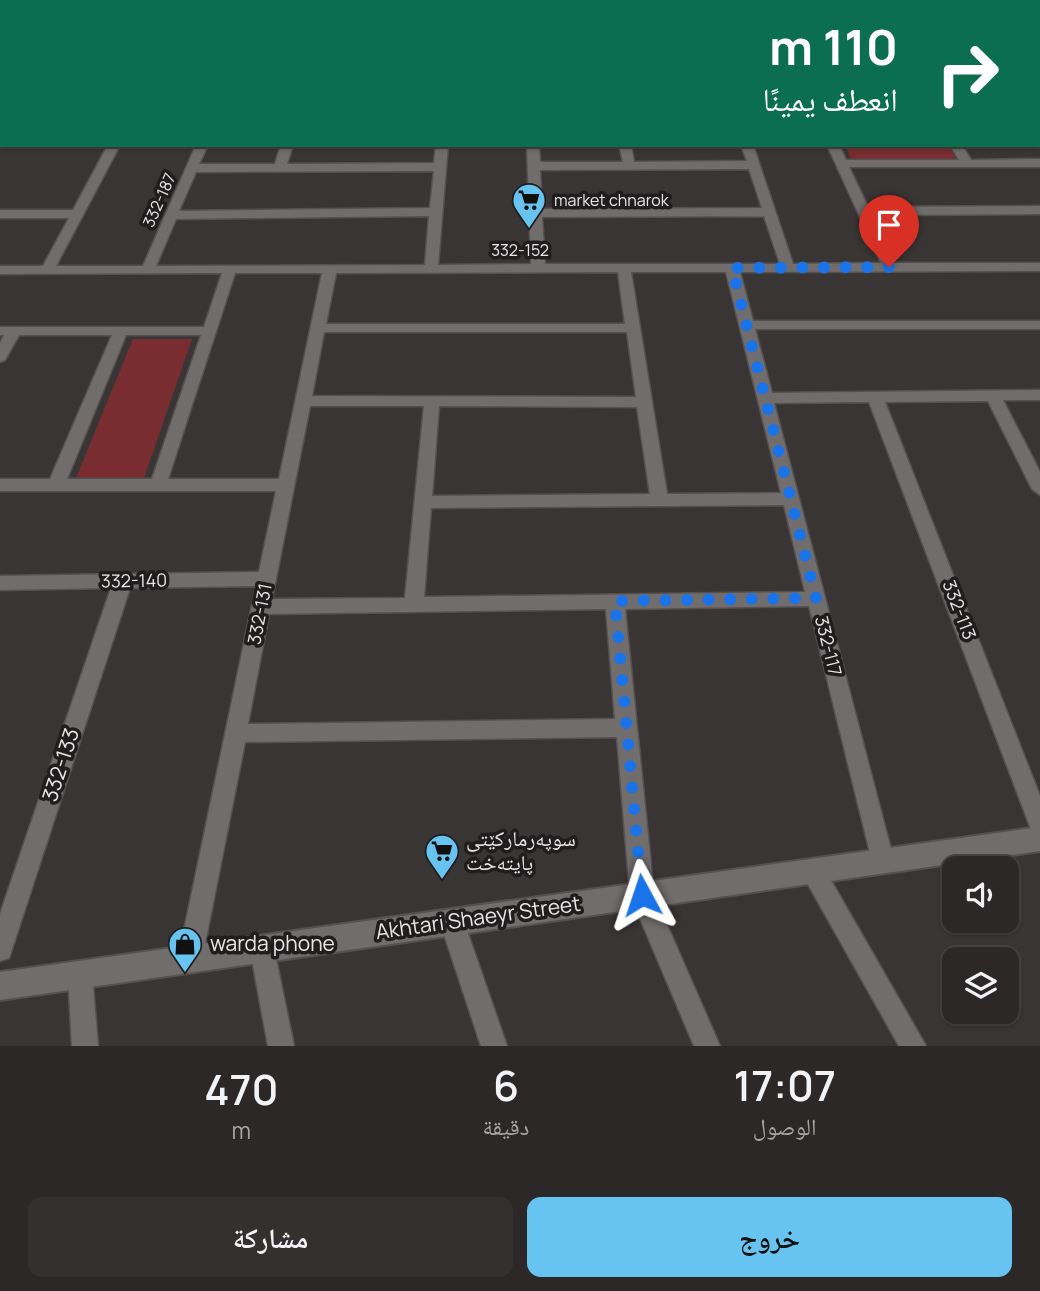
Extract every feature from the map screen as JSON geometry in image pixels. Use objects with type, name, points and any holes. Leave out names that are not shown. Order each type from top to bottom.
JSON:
[{"type":"street","points":[[47,270],[113,147]]},
{"type":"street","name":"332-187","points":[[148,269],[201,147]]},
{"type":"street","points":[[280,167],[286,147]]},
{"type":"street","points":[[432,268],[442,147]]},
{"type":"street","points":[[533,147],[538,268]]},
{"type":"street","points":[[625,147],[629,165]]},
{"type":"street","points":[[748,147],[788,268]]},
{"type":"street","points":[[834,147],[889,267]]},
{"type":"street","points":[[957,147],[967,163]]},
{"type":"street","points":[[841,164],[1040,163]]},
{"type":"street","points":[[534,166],[754,165]]},
{"type":"street","points":[[192,167],[440,167]]},
{"type":"street","points":[[862,211],[1040,210]]},
{"type":"street","points":[[171,215],[437,212]]},
{"type":"street","points":[[536,213],[770,212]]},
{"type":"street","points":[[0,214],[77,214]]},
{"type":"street","name":"332-152","points":[[0,270],[1040,267]]},
{"type":"street","points":[[624,268],[659,499]]},
{"type":"street","name":"332-117","points":[[732,268],[883,861]]},
{"type":"street","points":[[158,485],[230,269]]},
{"type":"street","name":"332-131","points":[[190,959],[330,269]]},
{"type":"street","points":[[746,325],[1040,325]]},
{"type":"street","points":[[318,328],[633,328]]},
{"type":"street","points":[[0,357],[7,331],[209,331]]},
{"type":"street","points":[[56,485],[121,331]]},
{"type":"street","points":[[765,398],[1040,395]]},
{"type":"street","points":[[993,396],[1040,489]]},
{"type":"street","name":"332-113","points":[[875,397],[1040,824]]},
{"type":"street","points":[[303,401],[644,402]]},
{"type":"street","points":[[414,605],[432,401]]},
{"type":"street","points":[[0,485],[286,485]]},
{"type":"street","points":[[423,502],[790,499]]},
{"type":"street","name":"332-140","points":[[0,583],[267,579]]},
{"type":"street","name":"332-133","points":[[0,949],[123,581]]},
{"type":"street","points":[[262,607],[816,598]]},
{"type":"street","points":[[615,601],[642,895],[707,1046]]},
{"type":"street","points":[[236,733],[627,728]]},
{"type":"street","name":"Akhtari Shaeyr Street","points":[[0,986],[1040,839]]},
{"type":"street","points":[[813,871],[914,1046]]},
{"type":"street","points":[[452,922],[494,1046]]},
{"type":"street","points":[[262,949],[281,1046]]},
{"type":"street","points":[[80,974],[85,1046]]},
{"type":"shaded area","points":[[846,147],[949,147],[957,160],[852,161]]},
{"type":"shaded area","points":[[133,339],[192,339],[144,478],[76,478]]},
{"type":"place","name":"market chnarok","points":[[529,230]]},
{"type":"place","name":"سوپەرمارکێتی پایتەخت","points":[[442,881]]},
{"type":"place","name":"warda phone","points":[[185,974]]},
{"type":"route","points":[[642,895],[615,601],[816,598],[732,268],[889,267]]}]
